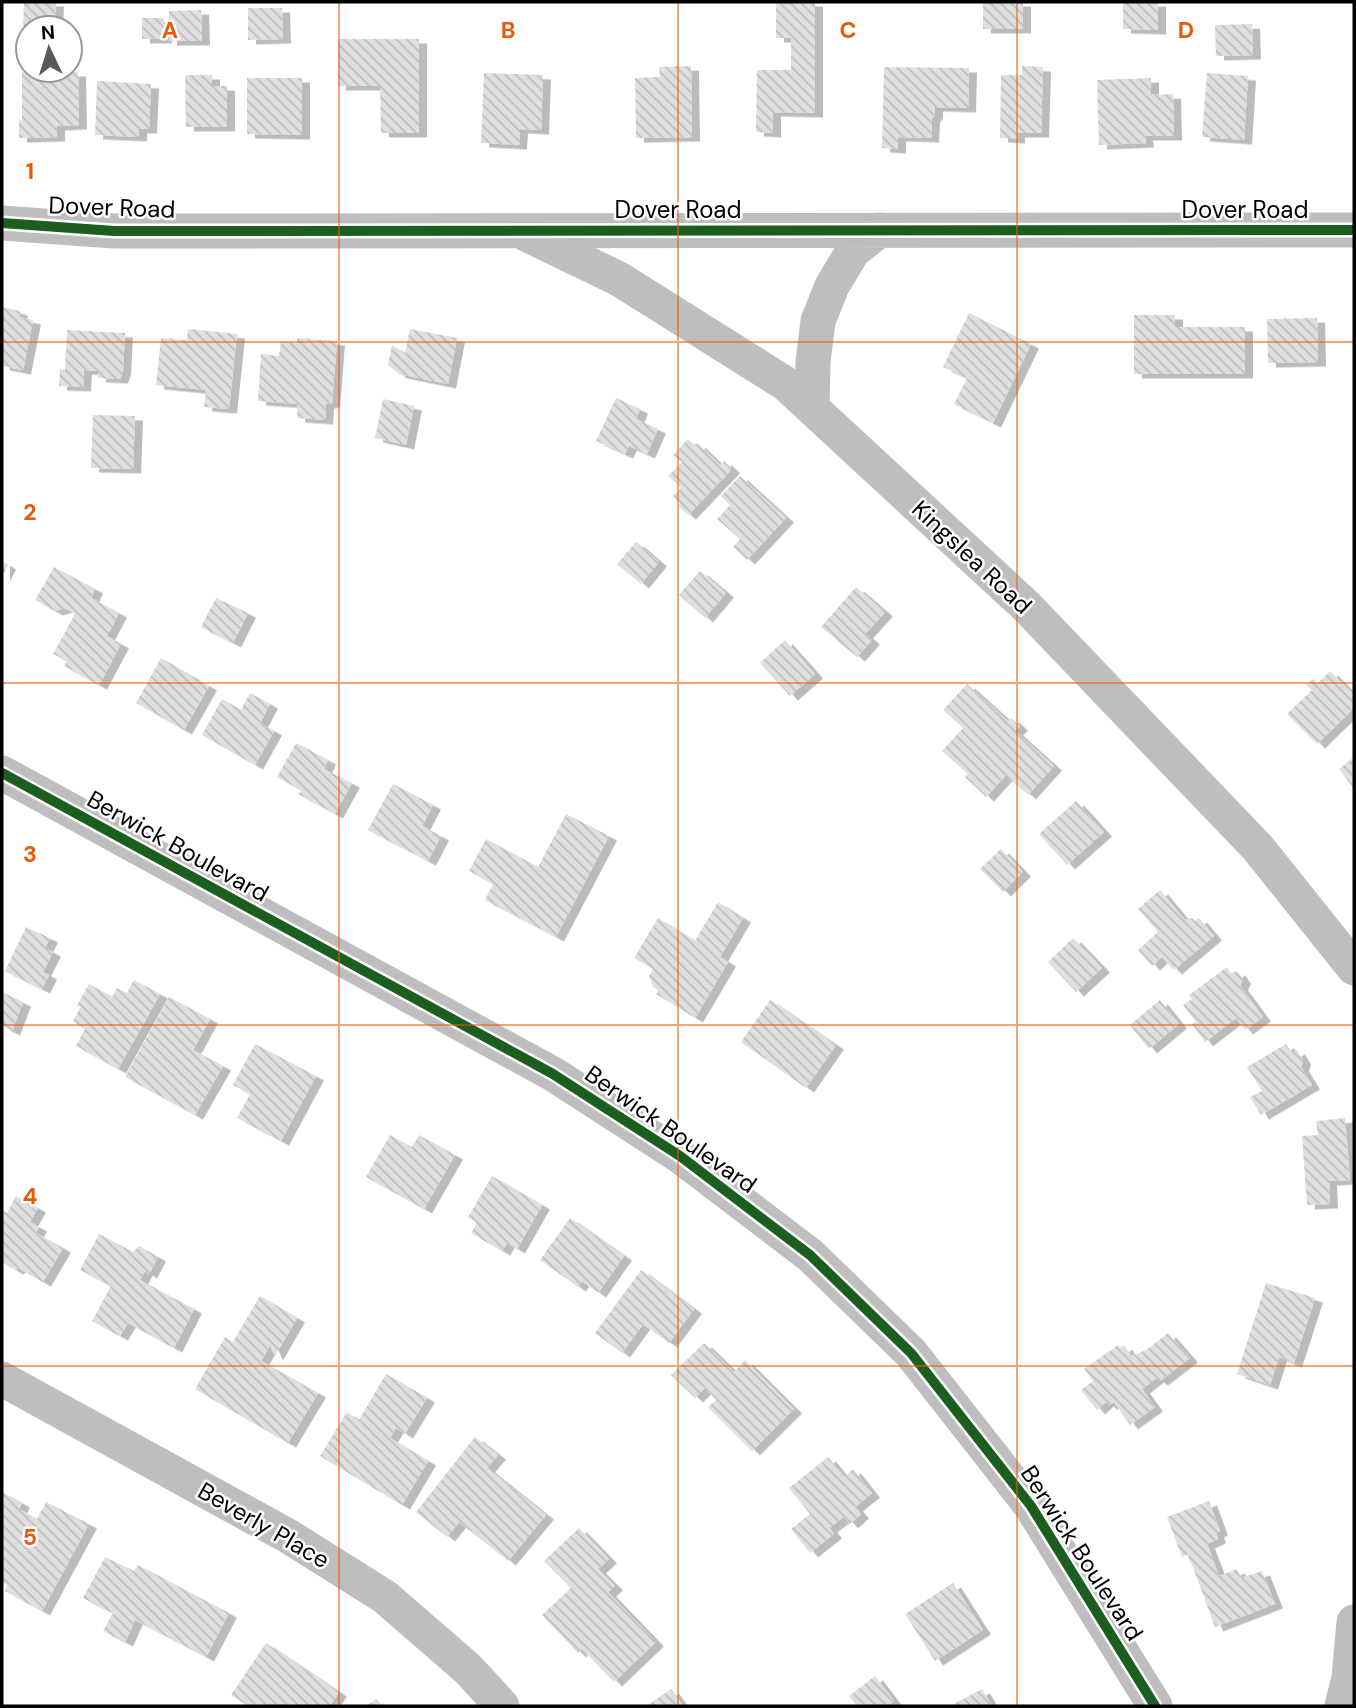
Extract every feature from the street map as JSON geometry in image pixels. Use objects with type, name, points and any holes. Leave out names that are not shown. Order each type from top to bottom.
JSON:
[{"type":"street","name":"Dover Road","points":[[2,223],[114,231],[1354,230]]},
{"type":"street","name":"Kingslea Road","points":[[519,230],[619,279],[786,384],[1027,607],[1258,848],[1354,968]]},
{"type":"street","points":[[812,408],[813,362],[818,321],[832,286],[853,251],[880,230]]},
{"type":"street","name":"Berwick Boulevard","points":[[2,773],[553,1074],[680,1156],[810,1255],[911,1353],[1031,1506],[1155,1706]]},
{"type":"street","name":"Beverly Place","points":[[2,1380],[288,1536],[385,1597],[468,1669],[502,1706]]},
{"type":"street","points":[[1342,1706],[1349,1678],[1354,1622]]},
{"type":"building","points":[[24,2],[56,2],[56,14],[24,14]]},
{"type":"building","points":[[776,2],[815,2],[815,113],[773,112],[773,133],[756,132],[757,70],[791,70],[791,38],[776,38]]},
{"type":"building","points":[[983,2],[1023,2],[1023,29],[983,29]]},
{"type":"building","points":[[1123,2],[1158,2],[1158,30],[1123,29]]},
{"type":"building","points":[[248,8],[282,8],[283,39],[248,40]]},
{"type":"building","points":[[201,10],[202,41],[169,41],[169,11]]},
{"type":"building","points":[[142,18],[164,18],[164,39],[142,39]]},
{"type":"building","points":[[1252,24],[1253,55],[1216,56],[1215,25]]},
{"type":"building","points":[[338,39],[419,39],[419,133],[381,133],[380,86],[338,86]]},
{"type":"building","points":[[691,66],[692,137],[636,138],[635,78],[660,77],[659,67]]},
{"type":"building","points":[[1022,66],[1043,67],[1041,133],[1017,133],[1017,139],[1000,138],[1001,75],[1022,75]]},
{"type":"building","points":[[884,67],[969,68],[968,108],[935,107],[931,138],[898,137],[898,149],[882,148]]},
{"type":"building","points":[[484,73],[543,75],[541,130],[520,129],[519,145],[481,143]]},
{"type":"building","points":[[1207,73],[1248,76],[1244,140],[1202,137]]},
{"type":"building","points":[[185,75],[212,75],[212,86],[227,86],[227,127],[186,127]]},
{"type":"building","points":[[247,78],[302,78],[302,135],[247,134]]},
{"type":"building","points":[[1151,78],[1151,95],[1173,94],[1174,136],[1145,136],[1146,143],[1099,145],[1097,80]]},
{"type":"building","points":[[97,81],[151,84],[149,129],[139,129],[139,137],[95,135]]},
{"type":"building","points":[[22,84],[78,84],[79,125],[57,126],[57,137],[19,138],[19,119],[22,121]]},
{"type":"building","points":[[2,307],[20,311],[19,317],[33,320],[23,370],[2,366]]},
{"type":"building","points":[[969,313],[1031,344],[993,423],[954,404],[967,378],[943,367]]},
{"type":"building","points":[[1134,315],[1175,315],[1175,327],[1245,327],[1245,374],[1134,374]]},
{"type":"building","points":[[1317,318],[1318,362],[1268,363],[1267,319]]},
{"type":"building","points":[[188,329],[237,334],[229,409],[204,407],[206,390],[156,385],[161,338],[187,340]]},
{"type":"building","points":[[410,329],[457,338],[448,384],[399,374],[388,365],[392,345],[405,353]]},
{"type":"building","points":[[67,330],[125,333],[120,379],[98,378],[98,371],[84,370],[83,387],[59,386],[60,369],[65,370]]},
{"type":"building","points":[[297,338],[337,341],[332,403],[326,404],[325,420],[297,418],[298,404],[258,401],[261,354],[279,356],[281,341],[297,343]]},
{"type":"building","points":[[616,398],[640,409],[636,419],[658,429],[647,454],[629,446],[625,454],[596,441]]},
{"type":"building","points":[[383,399],[414,406],[406,445],[375,438]]},
{"type":"building","points":[[93,415],[135,416],[133,469],[91,468]]},
{"type":"building","points":[[688,439],[696,446],[697,443],[720,465],[724,461],[732,469],[688,515],[678,506],[680,503],[673,496],[681,488],[668,476],[682,462],[673,455]]},
{"type":"building","points":[[740,476],[786,518],[747,560],[733,547],[740,539],[717,519],[730,505],[721,496]]},
{"type":"building","points":[[636,542],[659,562],[641,584],[617,564]]},
{"type":"building","points":[[2,561],[8,565],[2,577]]},
{"type":"building","points":[[54,567],[95,589],[91,598],[119,613],[107,636],[121,644],[99,685],[64,666],[67,661],[53,654],[75,614],[65,608],[55,611],[35,600]]},
{"type":"building","points":[[700,571],[726,593],[705,618],[679,595]]},
{"type":"building","points":[[856,587],[885,612],[865,634],[872,640],[857,657],[821,627]]},
{"type":"building","points":[[216,598],[248,613],[233,643],[201,627]]},
{"type":"building","points":[[785,640],[815,674],[790,696],[760,663]]},
{"type":"building","points":[[161,658],[209,686],[184,730],[136,703]]},
{"type":"building","points":[[1330,671],[1354,695],[1354,708],[1317,744],[1287,714],[1312,690],[1306,685],[1313,679],[1318,683]]},
{"type":"building","points":[[967,684],[1008,721],[1011,718],[1020,726],[1015,731],[1054,766],[1028,795],[1006,775],[986,797],[965,777],[968,774],[942,751],[963,728],[943,710]]},
{"type":"building","points":[[250,693],[270,704],[260,723],[274,731],[255,765],[202,735],[222,699],[241,710]]},
{"type":"building","points":[[296,743],[328,760],[324,769],[352,783],[335,814],[298,794],[302,791],[277,777]]},
{"type":"building","points":[[1354,757],[1354,789],[1339,769]]},
{"type":"building","points":[[393,784],[433,805],[422,826],[441,836],[428,861],[368,830]]},
{"type":"building","points":[[1076,801],[1104,832],[1067,865],[1039,834]]},
{"type":"building","points":[[566,814],[609,836],[556,937],[485,900],[493,884],[469,871],[486,839],[538,867]]},
{"type":"building","points":[[1001,849],[1023,872],[1003,892],[980,869]]},
{"type":"building","points":[[1160,890],[1185,920],[1192,918],[1195,921],[1199,918],[1214,936],[1174,970],[1162,957],[1152,966],[1138,950],[1158,932],[1138,909]]},
{"type":"building","points":[[718,902],[743,918],[720,957],[728,962],[695,1018],[656,994],[659,990],[653,987],[649,976],[653,969],[634,958],[658,918],[695,941]]},
{"type":"building","points":[[26,927],[50,938],[45,948],[53,952],[43,972],[49,975],[42,989],[5,971]]},
{"type":"building","points":[[1073,938],[1102,968],[1076,992],[1048,962]]},
{"type":"building","points":[[1227,967],[1232,975],[1237,971],[1243,979],[1240,986],[1263,1017],[1245,1030],[1236,1018],[1205,1042],[1192,1024],[1196,1022],[1183,1005],[1192,999],[1189,995]]},
{"type":"building","points":[[134,980],[160,994],[118,1069],[76,1046],[85,1029],[73,1021],[81,1006],[76,1007],[89,984],[112,997],[117,988],[127,993]]},
{"type":"building","points":[[2,992],[23,1002],[12,1031],[2,1026]]},
{"type":"building","points":[[169,997],[210,1019],[193,1050],[223,1066],[195,1115],[125,1077]]},
{"type":"building","points":[[770,1000],[836,1045],[806,1088],[741,1042]]},
{"type":"building","points":[[1160,1000],[1179,1024],[1149,1049],[1130,1025]]},
{"type":"building","points":[[255,1044],[316,1076],[281,1141],[237,1118],[250,1094],[233,1085]]},
{"type":"building","points":[[1286,1044],[1292,1053],[1297,1050],[1303,1060],[1301,1067],[1312,1085],[1261,1115],[1250,1097],[1262,1091],[1247,1067]]},
{"type":"building","points":[[1345,1118],[1350,1180],[1329,1181],[1330,1204],[1307,1205],[1302,1136],[1318,1135],[1316,1121]]},
{"type":"building","points":[[390,1135],[412,1147],[419,1135],[455,1155],[424,1209],[366,1177]]},
{"type":"building","points":[[492,1176],[542,1205],[517,1249],[507,1243],[502,1251],[471,1233],[477,1223],[468,1217]]},
{"type":"building","points":[[16,1196],[38,1208],[30,1222],[39,1227],[36,1233],[63,1248],[43,1282],[2,1262],[2,1210],[7,1213]]},
{"type":"building","points":[[570,1218],[624,1256],[598,1293],[582,1281],[578,1287],[540,1260]]},
{"type":"building","points":[[99,1234],[133,1252],[139,1246],[158,1257],[149,1274],[145,1271],[140,1280],[194,1309],[174,1348],[128,1323],[120,1336],[92,1321],[111,1286],[80,1270]]},
{"type":"building","points":[[641,1270],[694,1309],[669,1343],[643,1324],[622,1353],[595,1333]]},
{"type":"building","points":[[1266,1283],[1315,1298],[1294,1363],[1279,1357],[1270,1385],[1237,1374]]},
{"type":"building","points":[[260,1296],[297,1318],[275,1356],[270,1345],[261,1361],[318,1393],[288,1443],[195,1389],[225,1337],[233,1342]]},
{"type":"building","points":[[1168,1333],[1190,1358],[1160,1381],[1156,1378],[1142,1389],[1155,1407],[1130,1425],[1114,1402],[1109,1405],[1106,1402],[1097,1410],[1081,1390],[1093,1381],[1084,1369],[1118,1345],[1121,1348],[1124,1345],[1131,1356],[1146,1350]]},
{"type":"building","points":[[704,1343],[734,1372],[745,1360],[794,1409],[752,1451],[708,1407],[716,1400],[705,1388],[695,1398],[671,1375]]},
{"type":"building","points":[[386,1374],[427,1398],[405,1434],[396,1428],[390,1438],[428,1461],[402,1505],[320,1456],[347,1412],[359,1420]]},
{"type":"building","points":[[475,1437],[498,1455],[487,1468],[546,1515],[508,1561],[459,1522],[447,1537],[416,1512]]},
{"type":"building","points":[[828,1457],[844,1477],[853,1469],[872,1493],[855,1507],[861,1514],[850,1524],[844,1517],[829,1528],[834,1534],[810,1553],[791,1529],[810,1514],[789,1488]]},
{"type":"building","points":[[2,1492],[22,1503],[19,1509],[37,1519],[46,1502],[89,1524],[42,1611],[5,1591],[7,1585],[2,1582]]},
{"type":"building","points":[[1209,1501],[1220,1531],[1216,1533],[1218,1539],[1207,1544],[1219,1576],[1237,1569],[1241,1578],[1262,1571],[1275,1604],[1215,1627],[1188,1554],[1182,1557],[1167,1517]]},
{"type":"building","points":[[579,1528],[609,1559],[598,1569],[615,1586],[608,1592],[656,1642],[614,1682],[582,1649],[578,1653],[542,1615],[571,1588],[544,1561]]},
{"type":"building","points":[[105,1557],[134,1571],[138,1565],[229,1613],[206,1657],[135,1620],[125,1642],[103,1631],[113,1613],[83,1598]]},
{"type":"building","points":[[953,1583],[983,1630],[935,1661],[905,1614]]},
{"type":"building","points":[[266,1643],[339,1692],[330,1706],[248,1706],[231,1695]]},
{"type":"building","points":[[875,1676],[894,1701],[887,1706],[857,1706],[849,1696]]},
{"type":"building","points":[[671,1689],[683,1706],[646,1706]]},
{"type":"building","points":[[982,1689],[992,1706],[950,1706]]},
{"type":"building","points":[[376,1699],[382,1706],[366,1706]]},
{"type":"cycle path","points":[[2,223],[114,231],[1354,230]]},
{"type":"cycle path","points":[[2,773],[553,1074],[680,1156],[810,1255],[911,1353],[1031,1506],[1155,1706]]}]
